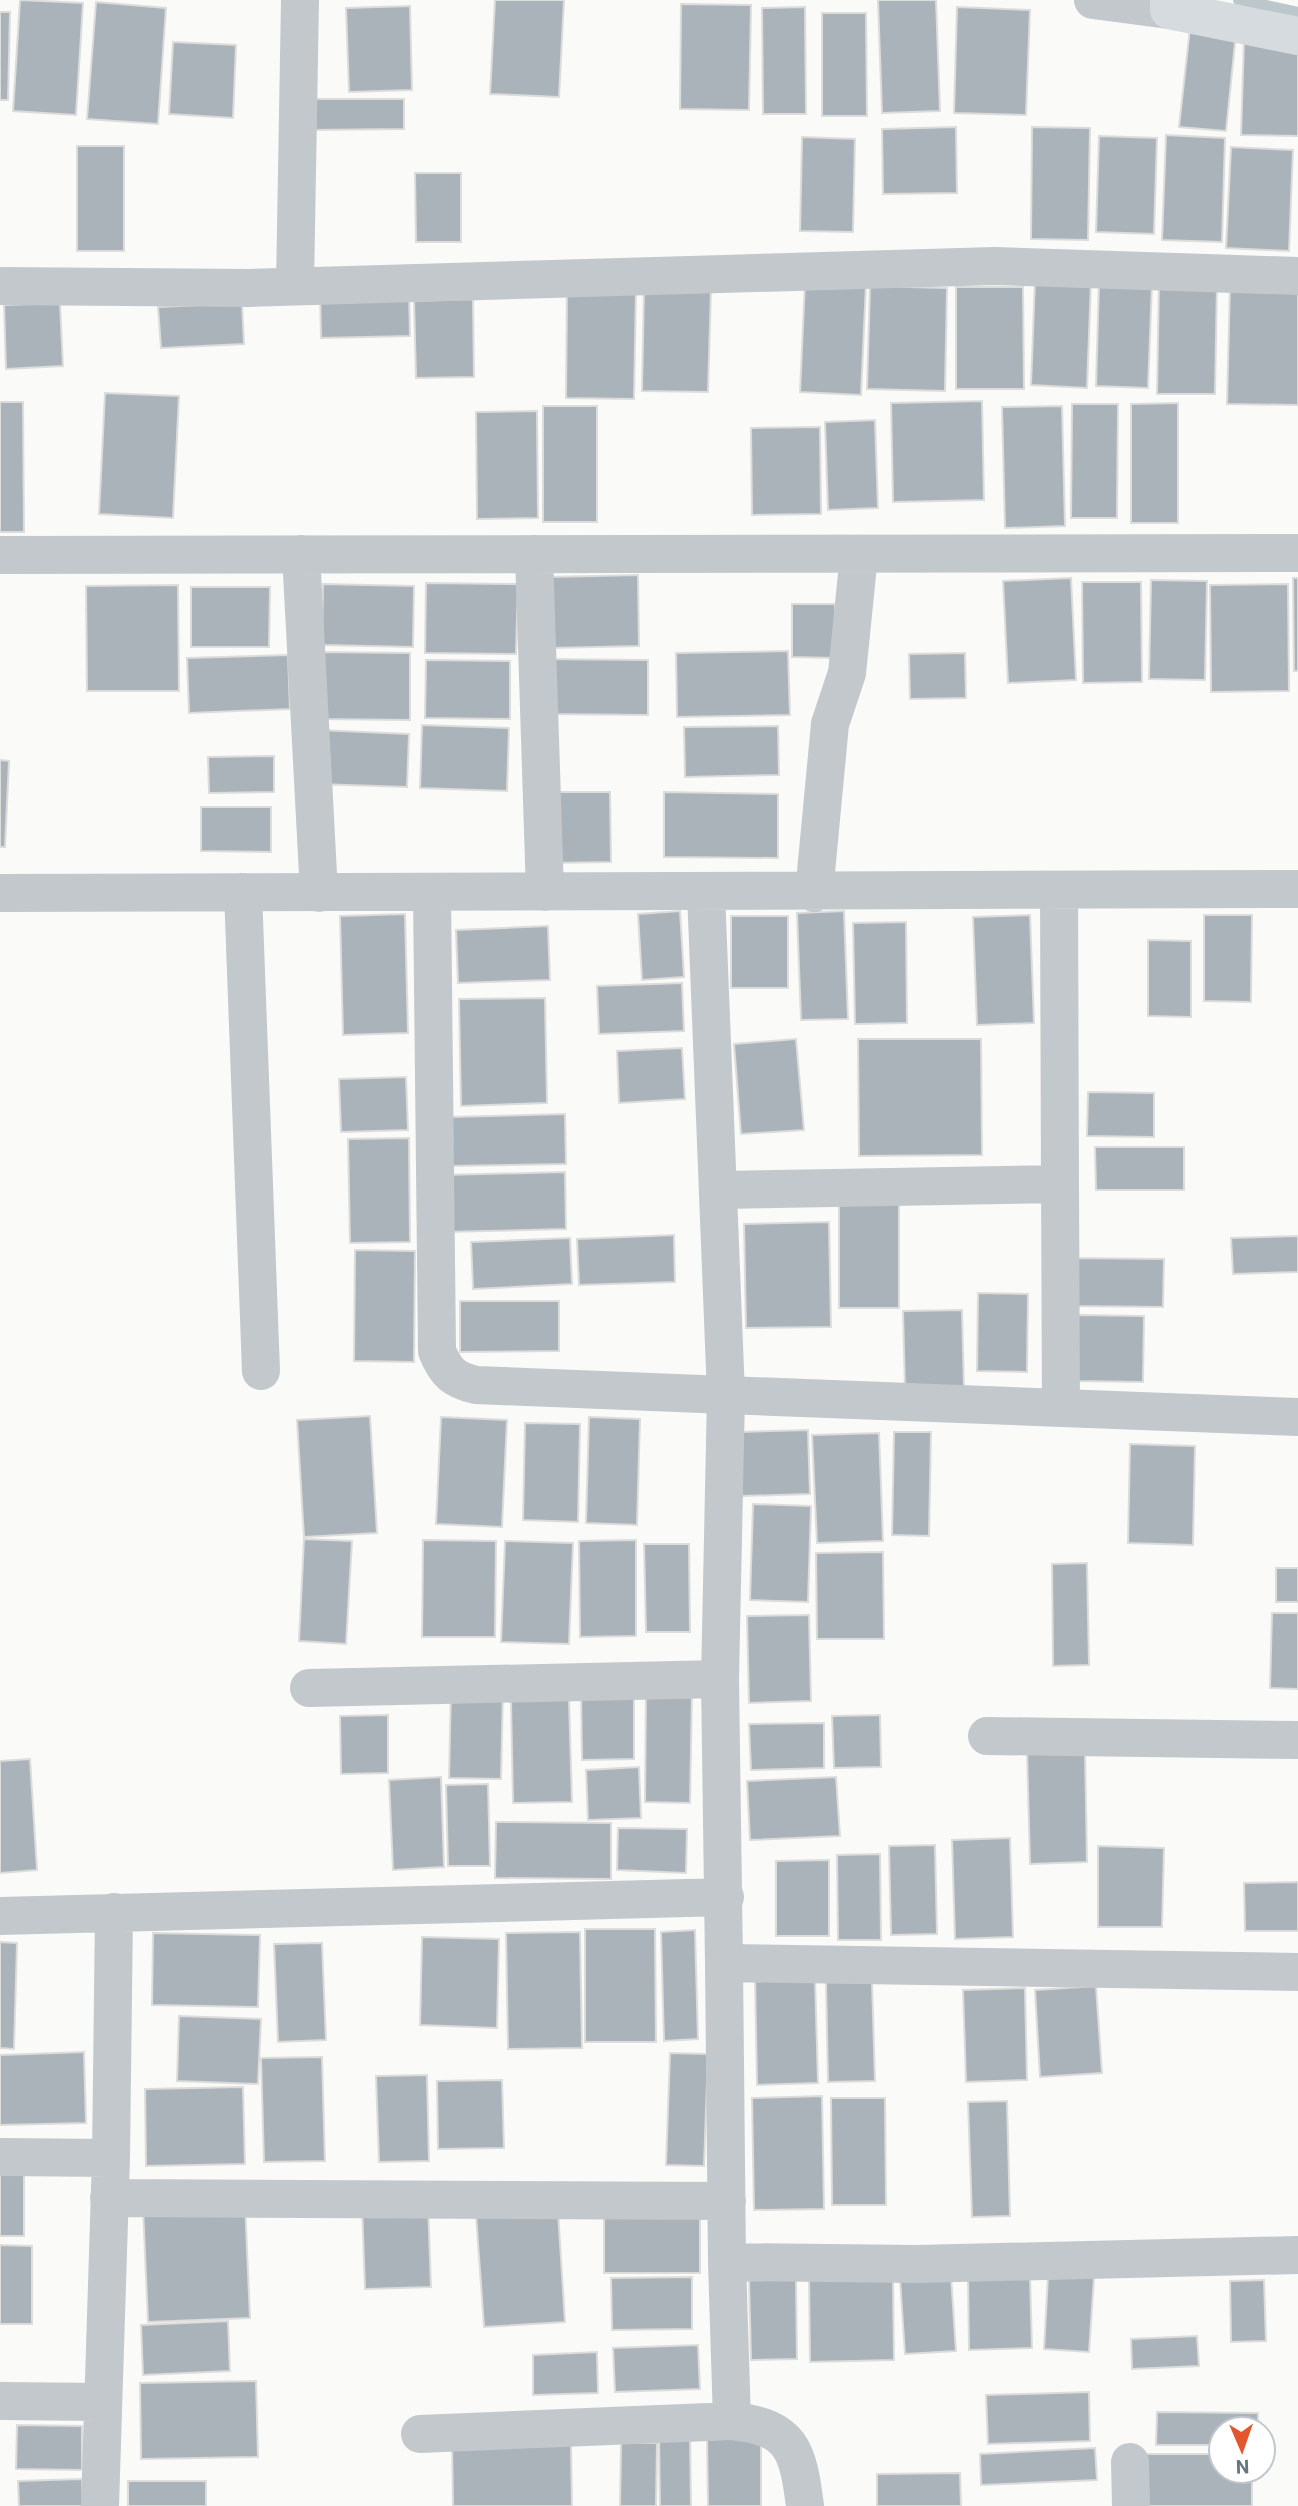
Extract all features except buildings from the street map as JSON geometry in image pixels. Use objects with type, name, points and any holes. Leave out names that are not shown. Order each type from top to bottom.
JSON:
[{"type":"main road","points":[[1169,5],[1298,36]]},
{"type":"street","points":[[295,286],[300,0]]},
{"type":"street","points":[[1093,0],[1169,5]]},
{"type":"street","points":[[0,286],[295,286],[995,266],[1298,276]]},
{"type":"street","points":[[0,555],[1298,553]]},
{"type":"street","points":[[301,554],[319,892]]},
{"type":"street","points":[[534,554],[545,892]]},
{"type":"street","points":[[814,893],[830,724],[847,673],[859,555]]},
{"type":"street","points":[[0,893],[814,893],[1298,889]]},
{"type":"street","points":[[1059,890],[1061,1408]]},
{"type":"street","points":[[243,892],[261,1371]]},
{"type":"street","points":[[432,892],[437,1351],[443,1367],[456,1380],[476,1385],[1298,1417]]},
{"type":"street","points":[[706,892],[726,1395],[720,1679],[725,1896],[727,2262],[732,2421]]},
{"type":"street","points":[[719,1189],[1060,1184]]},
{"type":"street","points":[[309,1688],[720,1679]]},
{"type":"street","points":[[987,1736],[1298,1740]]},
{"type":"street","points":[[0,1916],[725,1896]]},
{"type":"street","points":[[100,2506],[111,2158],[114,1912]]},
{"type":"street","points":[[724,1963],[1298,1972]]},
{"type":"street","points":[[0,2157],[111,2158]]},
{"type":"street","points":[[109,2198],[727,2201]]},
{"type":"street","points":[[727,2262],[904,2264],[1298,2255]]},
{"type":"street","points":[[0,2400],[102,2402]]},
{"type":"street","points":[[420,2434],[732,2421],[762,2424],[787,2440],[801,2471],[806,2506]]},
{"type":"street","points":[[1130,2462],[1131,2506]]},
{"type":"waterway","points":[[1239,0],[1298,13]]}]
